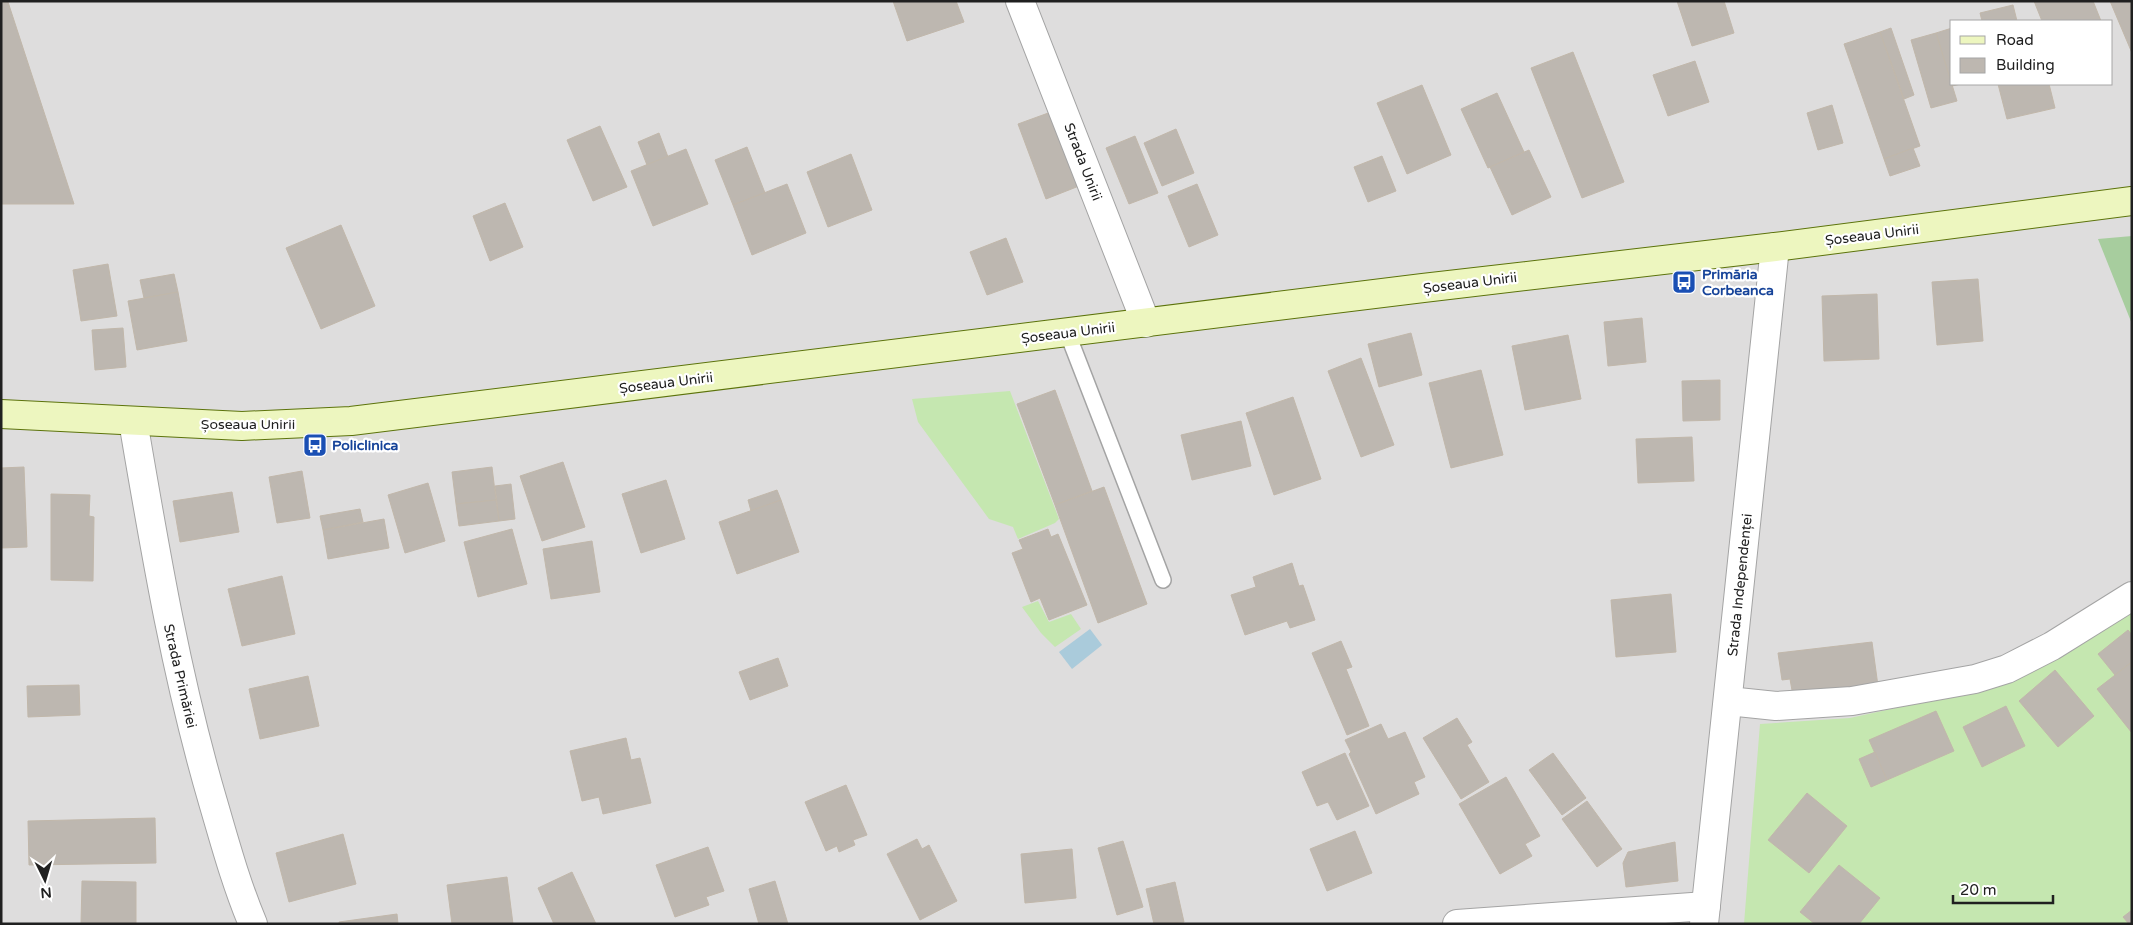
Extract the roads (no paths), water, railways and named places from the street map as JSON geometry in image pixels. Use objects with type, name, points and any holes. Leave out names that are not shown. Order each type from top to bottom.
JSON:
[{"type":"main road","name":"Șoseaua Unirii","points":[[1,414],[242,426],[351,421],[1775,247],[2132,201]]},
{"type":"street","name":"Strada Unirii","points":[[1020,1],[1146,323]]},
{"type":"street","name":"Strada Independenței","points":[[1705,915],[1775,247]]},
{"type":"street","name":"Strada Primăriei","points":[[133,421],[169,631],[192,731],[238,888],[253,924]]},
{"type":"street","points":[[1728,701],[1776,706],[1852,701],[1976,679],[2007,669],[2052,646],[2132,596]]},
{"type":"street","points":[[1457,924],[1705,915]]},
{"type":"lane","points":[[1068,332],[1163,580]]},
{"type":"water","points":[[1090,629],[1102,645],[1072,669],[1059,652]]},
{"type":"place","name":"Primăria Corbeanca","points":[[1684,282]]},
{"type":"place","name":"Policlinica","points":[[315,445]]}]
